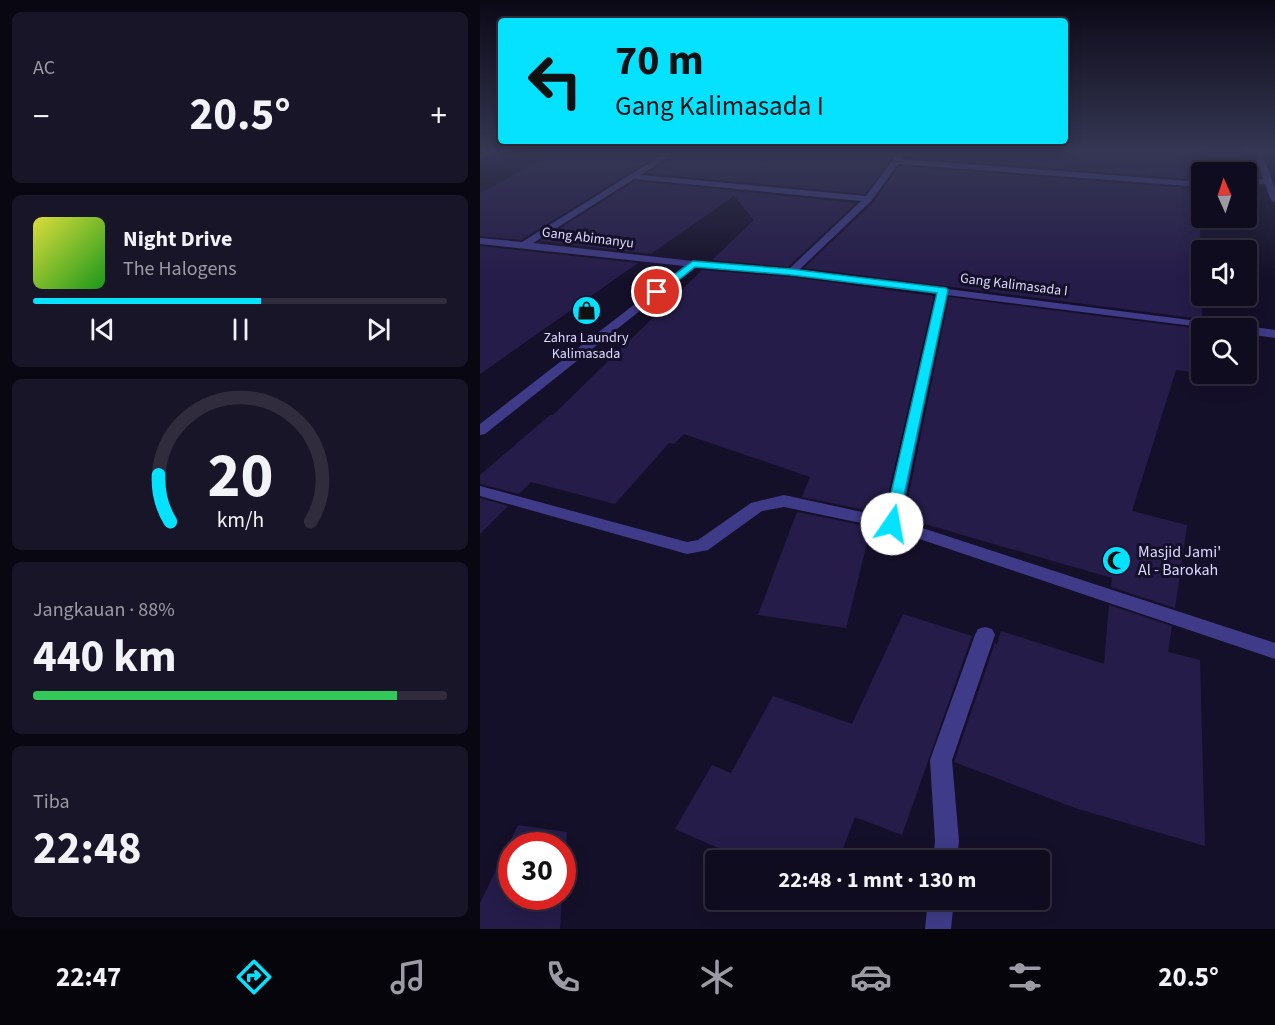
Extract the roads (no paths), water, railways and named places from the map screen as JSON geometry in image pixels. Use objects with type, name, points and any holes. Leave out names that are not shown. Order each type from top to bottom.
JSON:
[{"type":"street","points":[[525,244],[607,193]]},
{"type":"street","points":[[808,193],[868,199]]},
{"type":"street","points":[[791,272],[872,193]]},
{"type":"street","name":"Gang Abimanyu","points":[[480,241],[791,272]]},
{"type":"street","points":[[480,431],[693,264]]},
{"type":"street","name":"Gang Kalimasada I","points":[[791,272],[1191,322]]},
{"type":"street","points":[[892,524],[943,290]]},
{"type":"street","points":[[1257,332],[1275,334]]},
{"type":"street","points":[[480,491],[687,548],[702,546],[757,507],[784,501],[892,524],[1275,651]]},
{"type":"street","points":[[946,850],[947,832],[941,760],[985,635]]},
{"type":"street","points":[[938,929],[940,910]]},
{"type":"place","name":"Zahra Laundry Kalimasada","points":[[586,311]]},
{"type":"place","name":"Masjid Jami' Al - Barokah","points":[[1117,561]]}]
